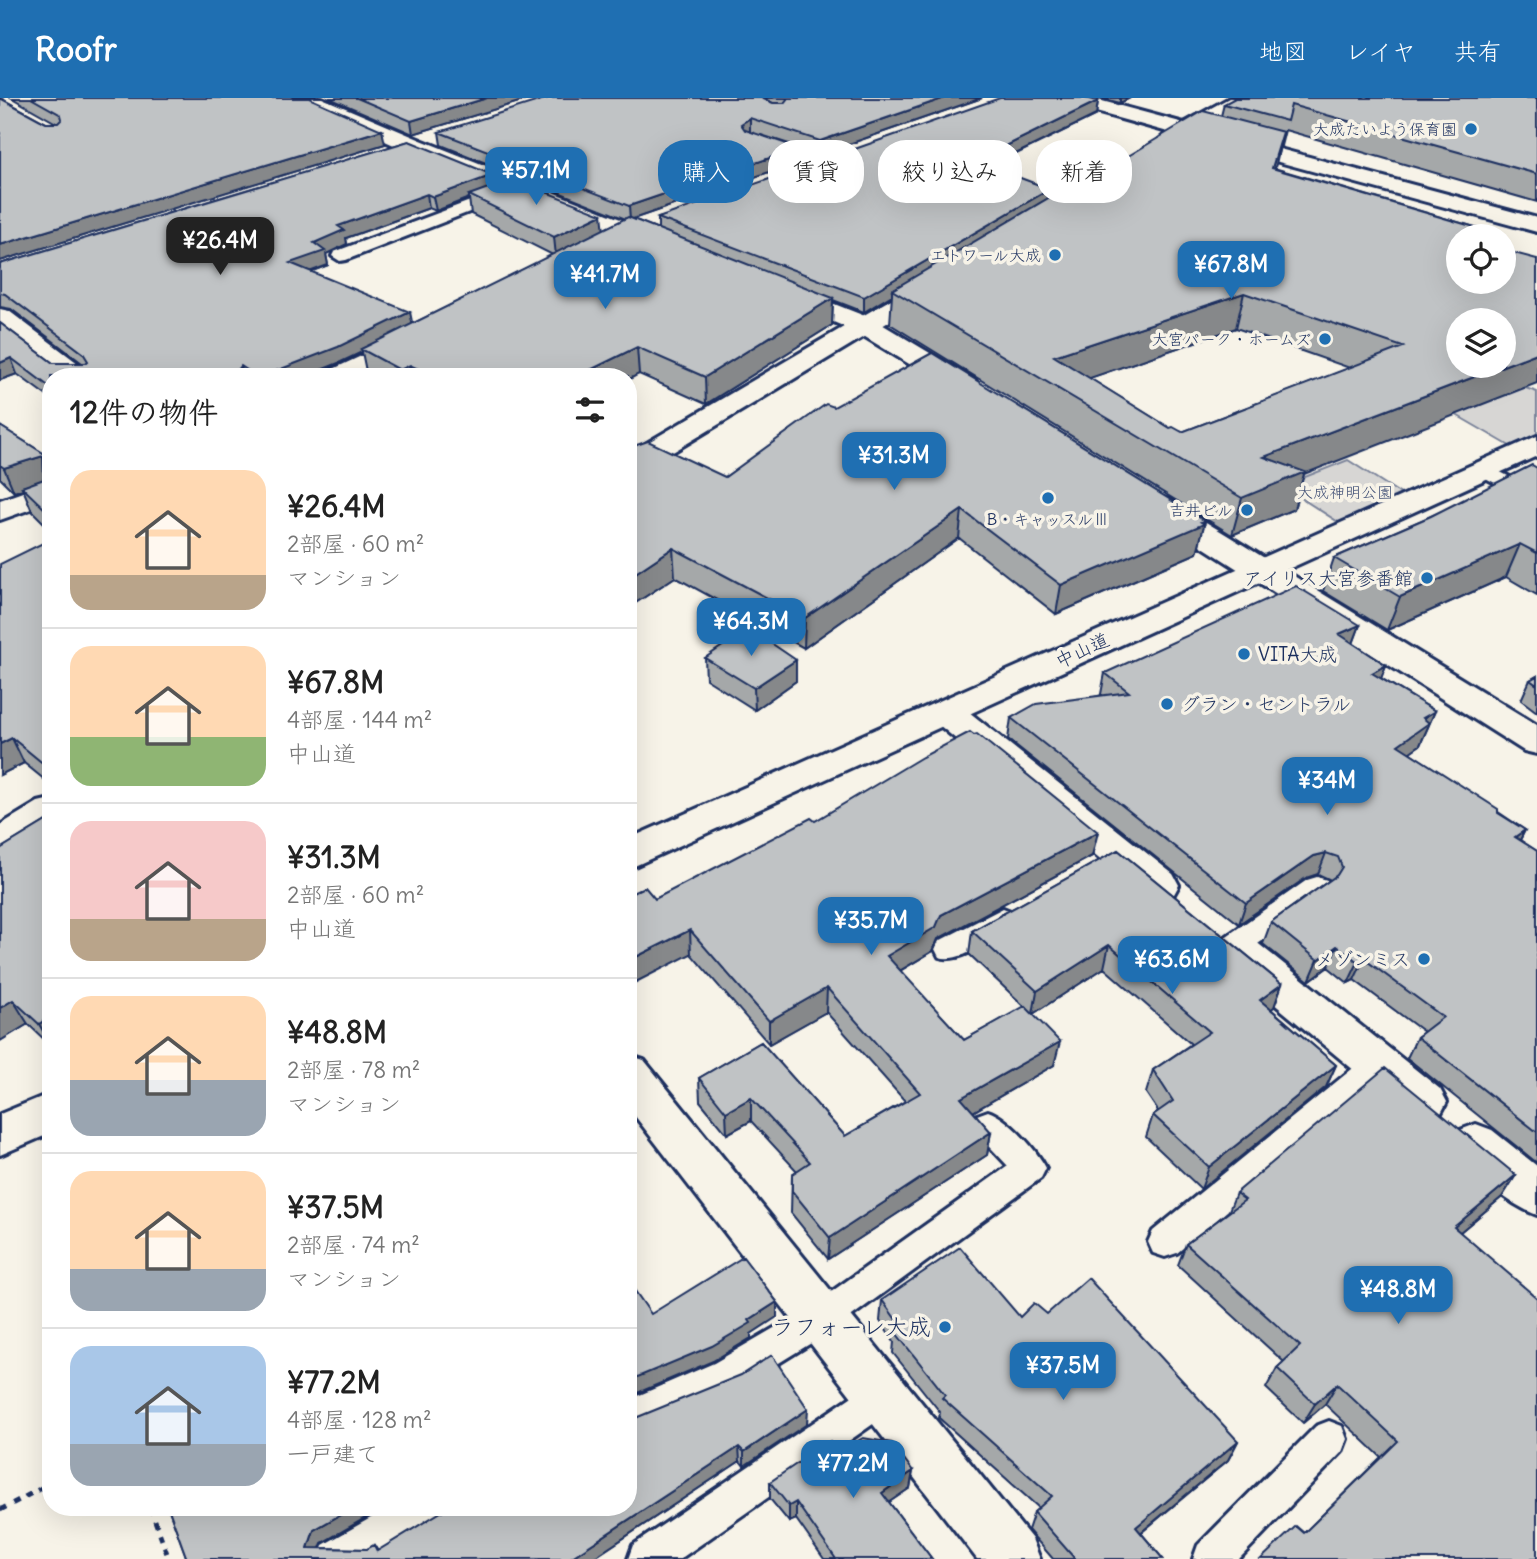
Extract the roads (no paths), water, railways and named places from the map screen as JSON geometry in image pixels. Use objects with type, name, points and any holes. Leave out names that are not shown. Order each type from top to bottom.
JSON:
[{"type":"main road","points":[[305,98],[413,145],[680,251]]},
{"type":"main road","points":[[1067,98],[1537,225]]},
{"type":"main road","points":[[1150,153],[1244,98]]},
{"type":"main road","points":[[386,153],[452,132]]},
{"type":"main road","points":[[605,243],[656,222]]},
{"type":"main road","points":[[637,462],[961,268]]},
{"type":"main road","points":[[767,286],[866,326],[982,397]]},
{"type":"main road","points":[[0,317],[67,368]]},
{"type":"main road","points":[[357,368],[433,330]]},
{"type":"main road","name":"中山道","points":[[637,851],[1537,445]]},
{"type":"main road","points":[[1133,490],[1537,742]]},
{"type":"main road","points":[[0,511],[42,495]]},
{"type":"main road","points":[[946,712],[1108,860],[1210,927],[1537,1194]]},
{"type":"main road","points":[[0,843],[42,817]]},
{"type":"main road","points":[[637,1084],[1012,1559]]},
{"type":"main road","points":[[0,1135],[42,1116]]},
{"type":"lane","points":[[751,138],[768,144]]},
{"type":"lane","points":[[340,256],[520,187]]},
{"type":"lane","points":[[1483,469],[1537,499]]},
{"type":"lane","points":[[1210,927],[1317,887]]},
{"type":"lane","points":[[949,949],[1023,908]]},
{"type":"lane","points":[[1165,1242],[1379,1065]]},
{"type":"lane","points":[[637,1414],[727,1375],[822,1318],[1030,1168],[988,1124]]},
{"type":"lane","points":[[647,1559],[883,1396]]},
{"type":"lane","points":[[1212,1559],[1329,1439]]},
{"type":"lane","points":[[337,1559],[410,1516]]},
{"type":"place","name":"大成たいよう保育園","points":[[1471,129]]},
{"type":"place","name":"エトワール大成","points":[[1055,255]]},
{"type":"place","name":"大宮パーク・ホームズ","points":[[1325,339]]},
{"type":"place","name":"B・キャッスルⅢ","points":[[1048,498]]},
{"type":"place","name":"吉井ビル","points":[[1247,510]]},
{"type":"place","name":"アイリス大宮参番館","points":[[1427,578]]},
{"type":"place","name":"VITA大成","points":[[1244,654]]},
{"type":"place","name":"グラン・セントラル","points":[[1167,704]]},
{"type":"place","name":"メゾンミス","points":[[1424,959]]},
{"type":"place","name":"ラフォーレ大成","points":[[945,1327]]},
{"type":"park label","name":"大成神明公園","points":[[1345,492]]}]
